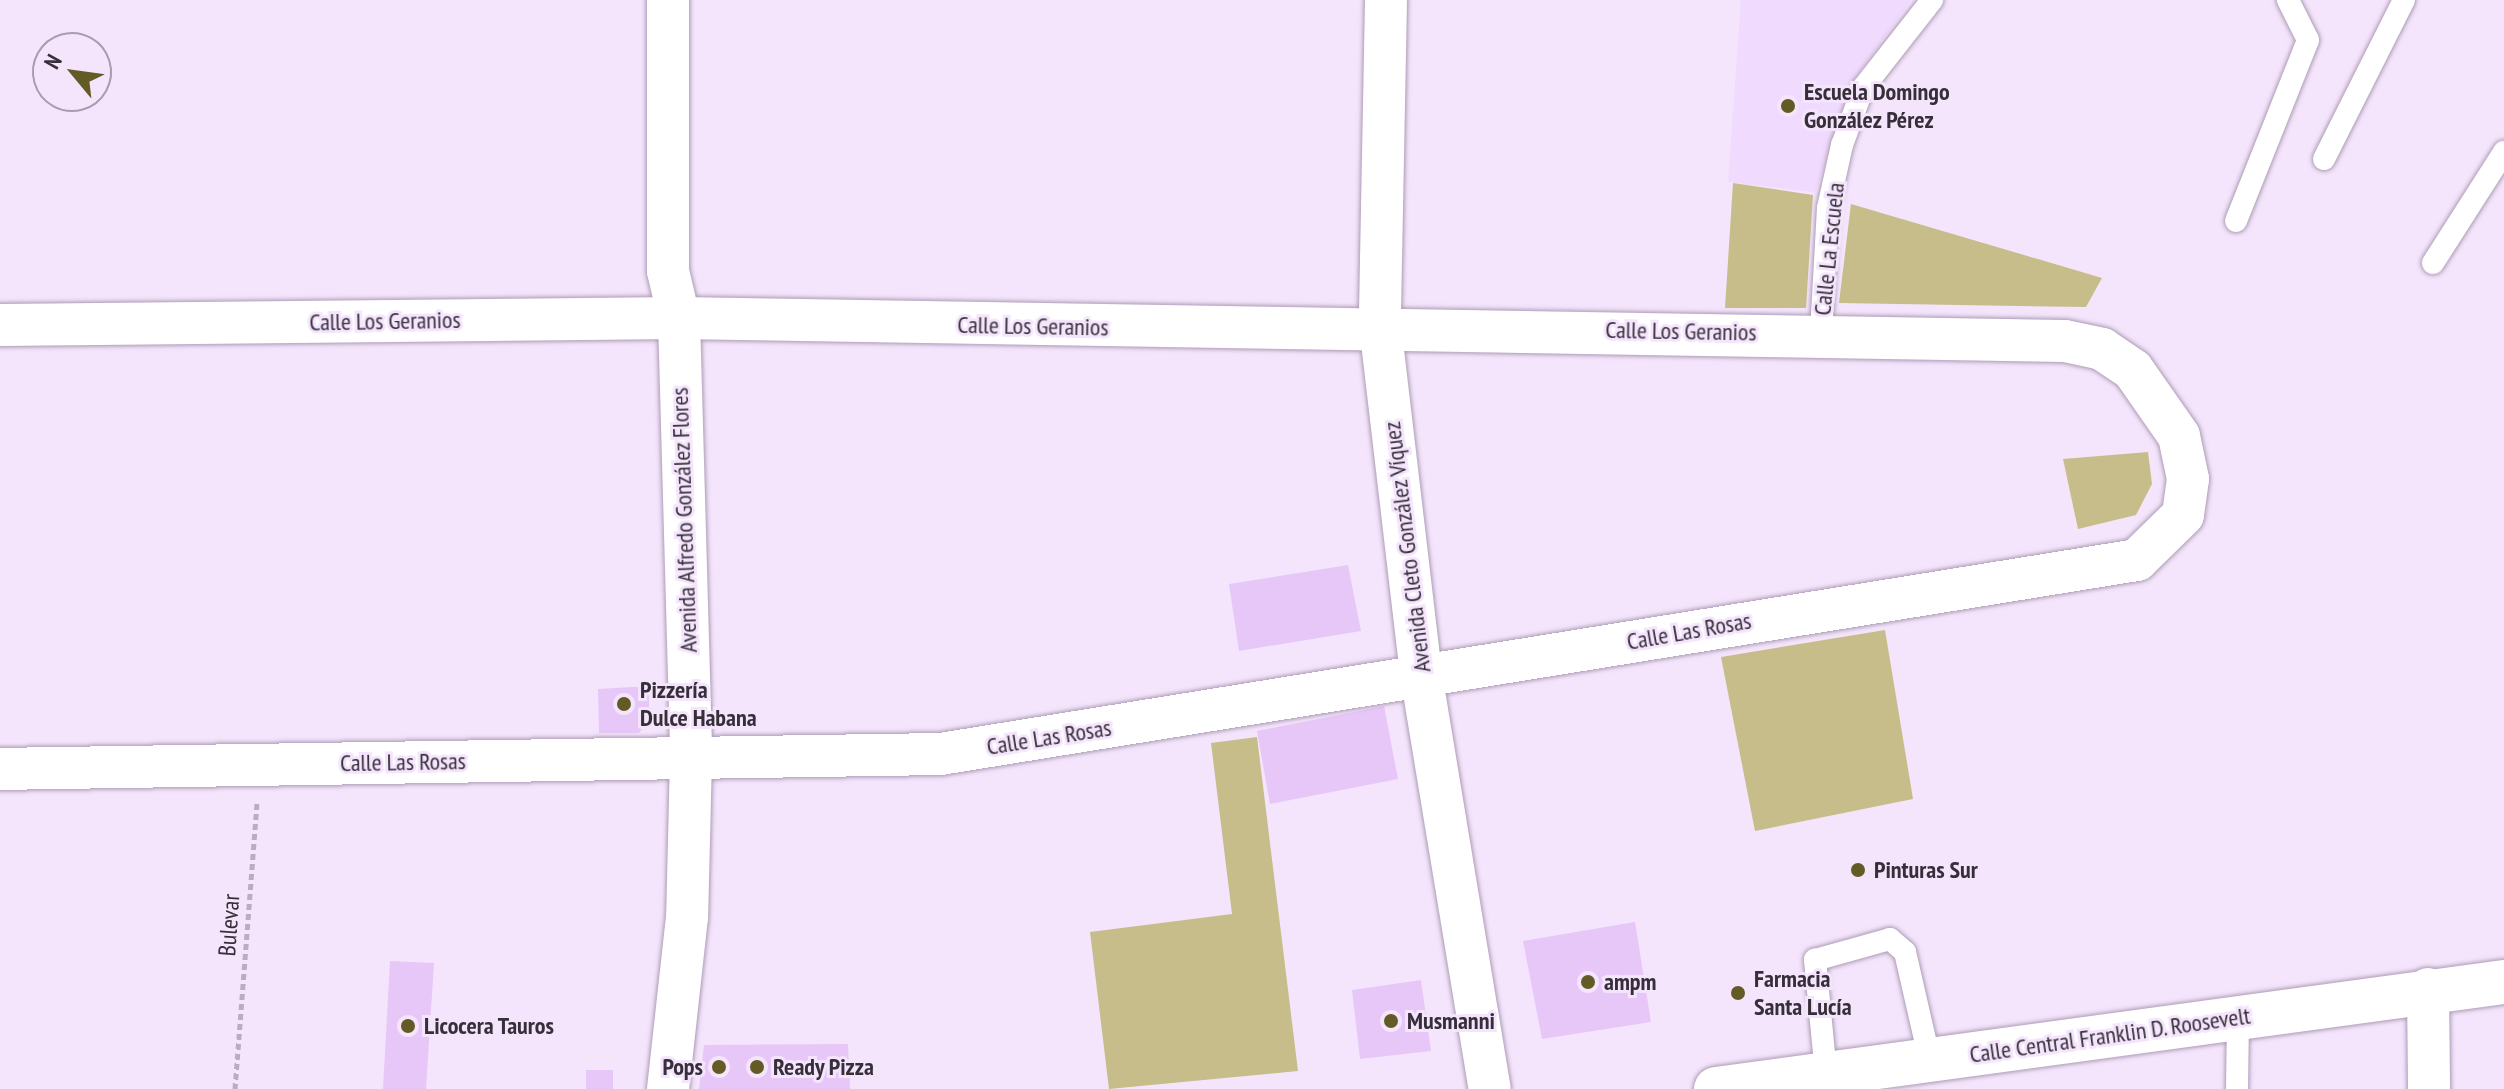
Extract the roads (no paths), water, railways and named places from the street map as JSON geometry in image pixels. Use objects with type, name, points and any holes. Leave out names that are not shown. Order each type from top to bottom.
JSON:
[{"type":"main road","name":"Calle Central Franklin D. Roosevelt","points":[[1716,1089],[2428,989],[2504,982]]},
{"type":"street","name":"Avenida Alfredo González Flores","points":[[668,0],[668,271],[679,318],[691,758],[687,917],[668,1089]]},
{"type":"street","name":"Avenida Cleto González Víquez","points":[[1386,0],[1380,325],[1422,680],[1490,1089]]},
{"type":"street","name":"Calle Los Geranios","points":[[0,325],[679,318],[1380,325],[2065,341]]},
{"type":"street","name":"Calle Las Rosas","points":[[0,769],[941,754],[1422,680],[2086,565],[2137,560],[2160,544],[2183,515],[2188,479],[2179,436],[2133,370],[2102,349],[2065,341]]},
{"type":"street","points":[[2428,989],[2429,1089]]},
{"type":"lane","name":"Calle La Escuela","points":[[1821,333],[1828,208],[1842,145],[1863,88],[1932,0]]},
{"type":"lane","points":[[2236,221],[2308,40],[2288,0]]},
{"type":"lane","points":[[2324,159],[2404,0]]},
{"type":"lane","points":[[2433,263],[2504,152]]},
{"type":"lane","points":[[1826,1074],[1815,960],[1890,939],[1905,952],[1930,1061]]},
{"type":"lane","points":[[2237,1089],[2238,1017]]},
{"type":"place","name":"Escuela Domingo González Pérez","points":[[1788,106]]},
{"type":"place","name":"Pizzería Dulce Habana","points":[[624,704]]},
{"type":"place","name":"Pinturas Sur","points":[[1858,870]]},
{"type":"place","name":"ampm","points":[[1588,982]]},
{"type":"place","name":"Farmacia Santa Lucía","points":[[1738,993]]},
{"type":"place","name":"Musmanni","points":[[1391,1021]]},
{"type":"place","name":"Licocera Tauros","points":[[408,1026]]},
{"type":"place","name":"Pops","points":[[719,1067]]},
{"type":"place","name":"Ready Pizza","points":[[757,1067]]}]
